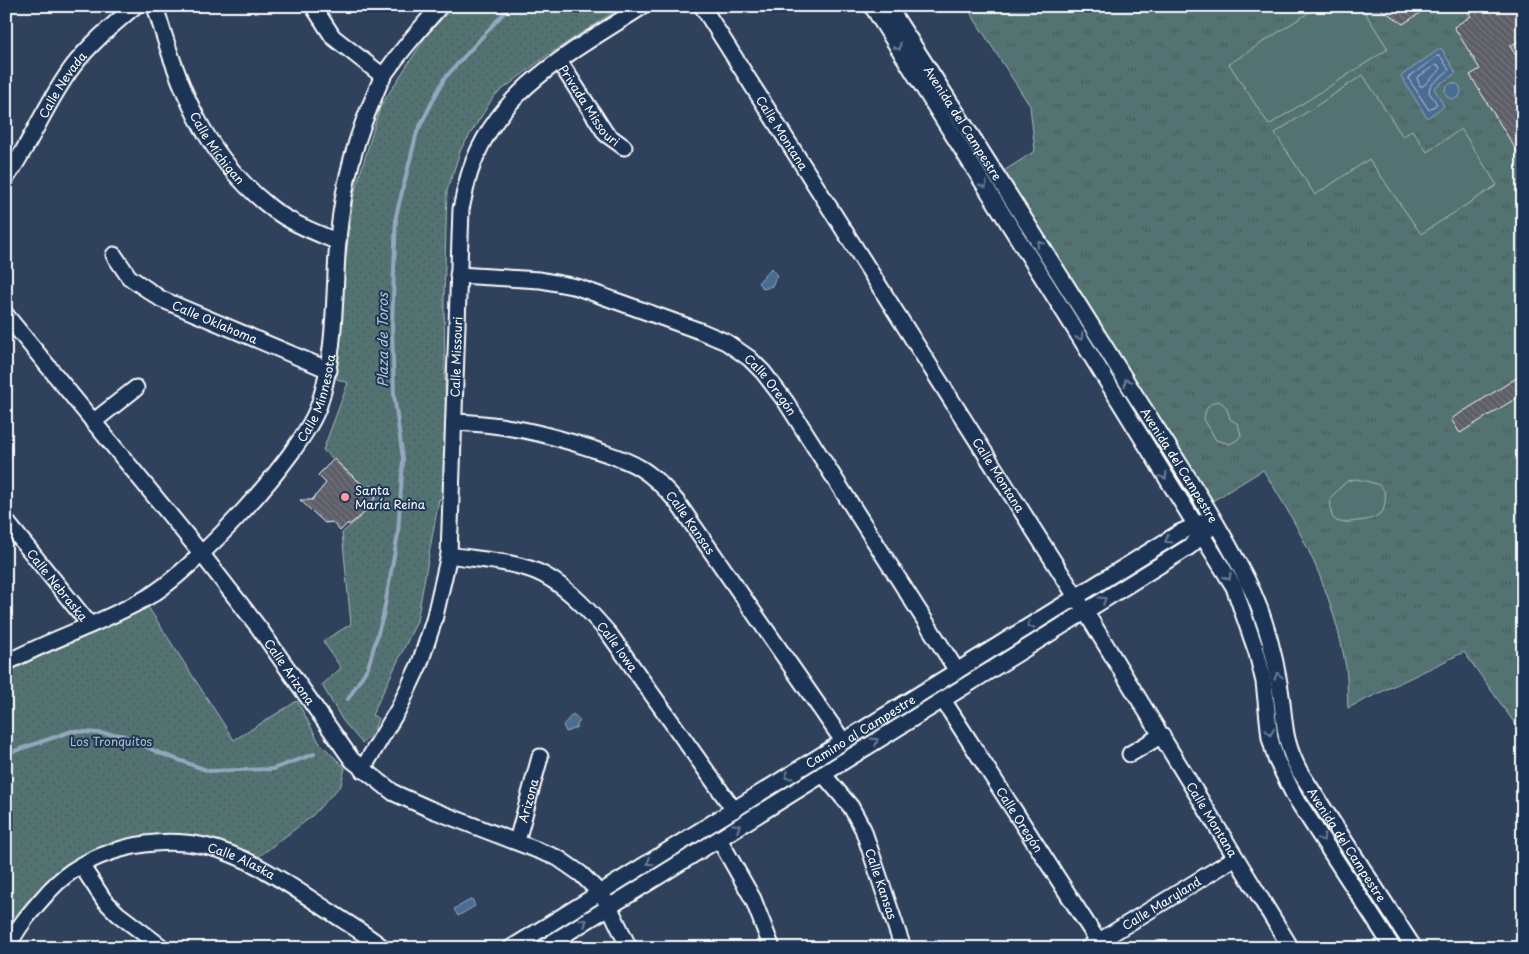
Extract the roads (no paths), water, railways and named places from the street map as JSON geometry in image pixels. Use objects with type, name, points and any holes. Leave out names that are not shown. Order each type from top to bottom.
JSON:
[{"type":"street","name":"Calle Nevada","points":[[6,178],[30,143],[57,90],[74,65],[135,6]]},
{"type":"street","name":"Calle Míchigan","points":[[155,6],[182,91],[199,125],[239,179],[271,208],[303,227],[338,242]]},
{"type":"street","points":[[313,6],[333,38],[383,76]]},
{"type":"street","name":"Calle Minnesota","points":[[6,663],[118,613],[162,588],[202,553],[252,499],[294,449],[318,407],[329,370],[338,242],[348,169],[358,134],[383,76],[440,6]]},
{"type":"street","name":"Calle Missouri","points":[[362,770],[399,708],[420,663],[434,620],[449,555],[461,209],[470,172],[481,145],[502,111],[521,89],[559,61],[643,6]]},
{"type":"street","name":"Calle Montana","points":[[702,6],[1085,611],[1290,948]]},
{"type":"street","name":"Avenida del Campestre","points":[[872,6],[948,112],[1080,307],[1213,520],[1245,576],[1262,613],[1280,684],[1287,747],[1300,772],[1414,948]]},
{"type":"street","name":"Avenida del Campestre","points":[[888,6],[1066,315],[1234,587],[1248,622],[1264,682],[1270,738],[1276,759],[1295,798],[1393,948]]},
{"type":"street","name":"Privada Missouri","points":[[559,61],[606,134],[624,147]]},
{"type":"street","name":"Calle Oklahoma","points":[[114,255],[129,278],[161,298],[329,370]]},
{"type":"street","name":"Calle Oregón","points":[[458,275],[540,280],[577,287],[700,331],[726,342],[749,358],[764,372],[786,402],[957,671]]},
{"type":"street","points":[[1066,315],[1080,307]]},
{"type":"street","name":"Calle Arizona","points":[[6,315],[202,553],[259,628],[352,760],[362,770],[394,793],[430,809],[558,858],[581,874],[600,893],[609,906],[629,948]]},
{"type":"street","points":[[93,422],[136,388]]},
{"type":"street","name":"Calle Kansas","points":[[454,422],[525,428],[620,459],[640,468],[660,482],[677,502],[843,742]]},
{"type":"street","name":"Camino al Campestre","points":[[543,948],[1189,547],[1198,531],[1213,520]]},
{"type":"street","name":"Calle Nebraska","points":[[6,521],[90,625]]},
{"type":"street","name":"Camino al Campestre","points":[[511,948],[1179,533],[1198,531]]},
{"type":"street","name":"Calle Iowa","points":[[449,555],[525,568],[543,574],[588,609],[610,635],[734,810]]},
{"type":"street","name":"Calle Oregón","points":[[943,700],[1093,944]]},
{"type":"street","points":[[1130,754],[1162,735]]},
{"type":"street","name":"Arizona","points":[[517,842],[540,758]]},
{"type":"street","name":"Calle Kansas","points":[[823,774],[851,807],[862,829],[903,948]]},
{"type":"street","points":[[719,839],[753,899],[772,948]]},
{"type":"street","name":"Calle Alaska","points":[[8,948],[16,932],[44,897],[62,878],[81,865],[106,854],[168,842],[206,846],[255,865],[286,883],[383,948]]},
{"type":"street","name":"Calle Maryland","points":[[1093,944],[1235,858]]},
{"type":"street","points":[[81,865],[104,900],[118,914],[163,948]]},
{"type":"water","points":[[1441,48],[1456,73],[1434,88],[1444,106],[1427,118],[1401,76]]},
{"type":"water","points":[[1453,83],[1461,91],[1453,99],[1445,91]]},
{"type":"water","points":[[771,268],[777,275],[772,286],[764,289],[758,283]]},
{"type":"water","points":[[573,714],[580,720],[576,728],[566,732],[563,725]]},
{"type":"water","points":[[472,899],[475,906],[458,916],[454,909]]},
{"type":"waterway","name":"Plaza de Toros","points":[[348,699],[368,667],[383,616],[398,534],[403,459],[394,395],[392,326],[396,216],[417,132],[444,79],[510,6]]},
{"type":"waterway","name":"Plaza de Toros","points":[[6,754],[72,731],[122,735],[157,752],[209,771],[273,769],[314,754]]},
{"type":"place","name":"Santa María Reina","points":[[345,497]]},
{"type":"park label","name":"Los Tronquitos","points":[[111,741]]}]
